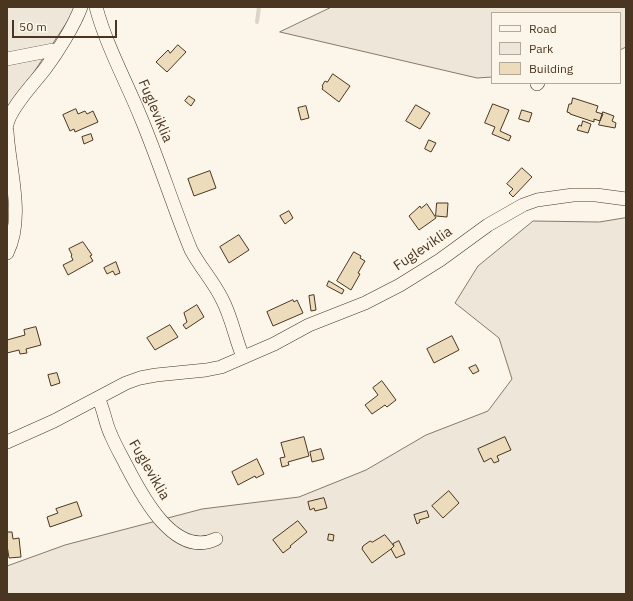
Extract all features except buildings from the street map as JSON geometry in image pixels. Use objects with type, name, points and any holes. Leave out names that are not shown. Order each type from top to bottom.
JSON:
[{"type":"street","points":[[7,124],[11,112],[45,70],[70,30],[81,7]]},
{"type":"street","name":"Fugleviklia","points":[[96,7],[108,44],[149,139],[191,250],[198,264],[222,298],[229,313],[243,357]]},
{"type":"street","points":[[7,59],[53,50],[56,51]]},
{"type":"street","points":[[7,131],[15,212],[13,234],[7,253]]},
{"type":"street","name":"Fugleviklia","points":[[7,442],[54,421],[126,383],[140,378],[206,370],[232,363],[274,344],[309,325],[351,310],[385,293],[440,260],[488,225],[523,205],[537,200],[573,195],[626,199]]},
{"type":"street","name":"Fugleviklia","points":[[98,398],[101,403],[103,414],[111,436],[150,507],[174,532],[192,542],[201,543],[216,539]]},
{"type":"green space","points":[[7,7],[74,7],[75,10],[30,78],[7,108]]},
{"type":"green space","points":[[332,7],[626,7],[626,47],[621,50],[621,12],[491,12],[491,77],[477,78],[280,32]]},
{"type":"green space","points":[[626,218],[626,594],[7,594],[7,566],[65,545],[202,509],[299,497],[366,470],[426,435],[488,411],[512,379],[499,338],[455,303],[478,266],[533,221],[599,222]]},
{"type":"waterway","points":[[257,22],[259,7]]}]
